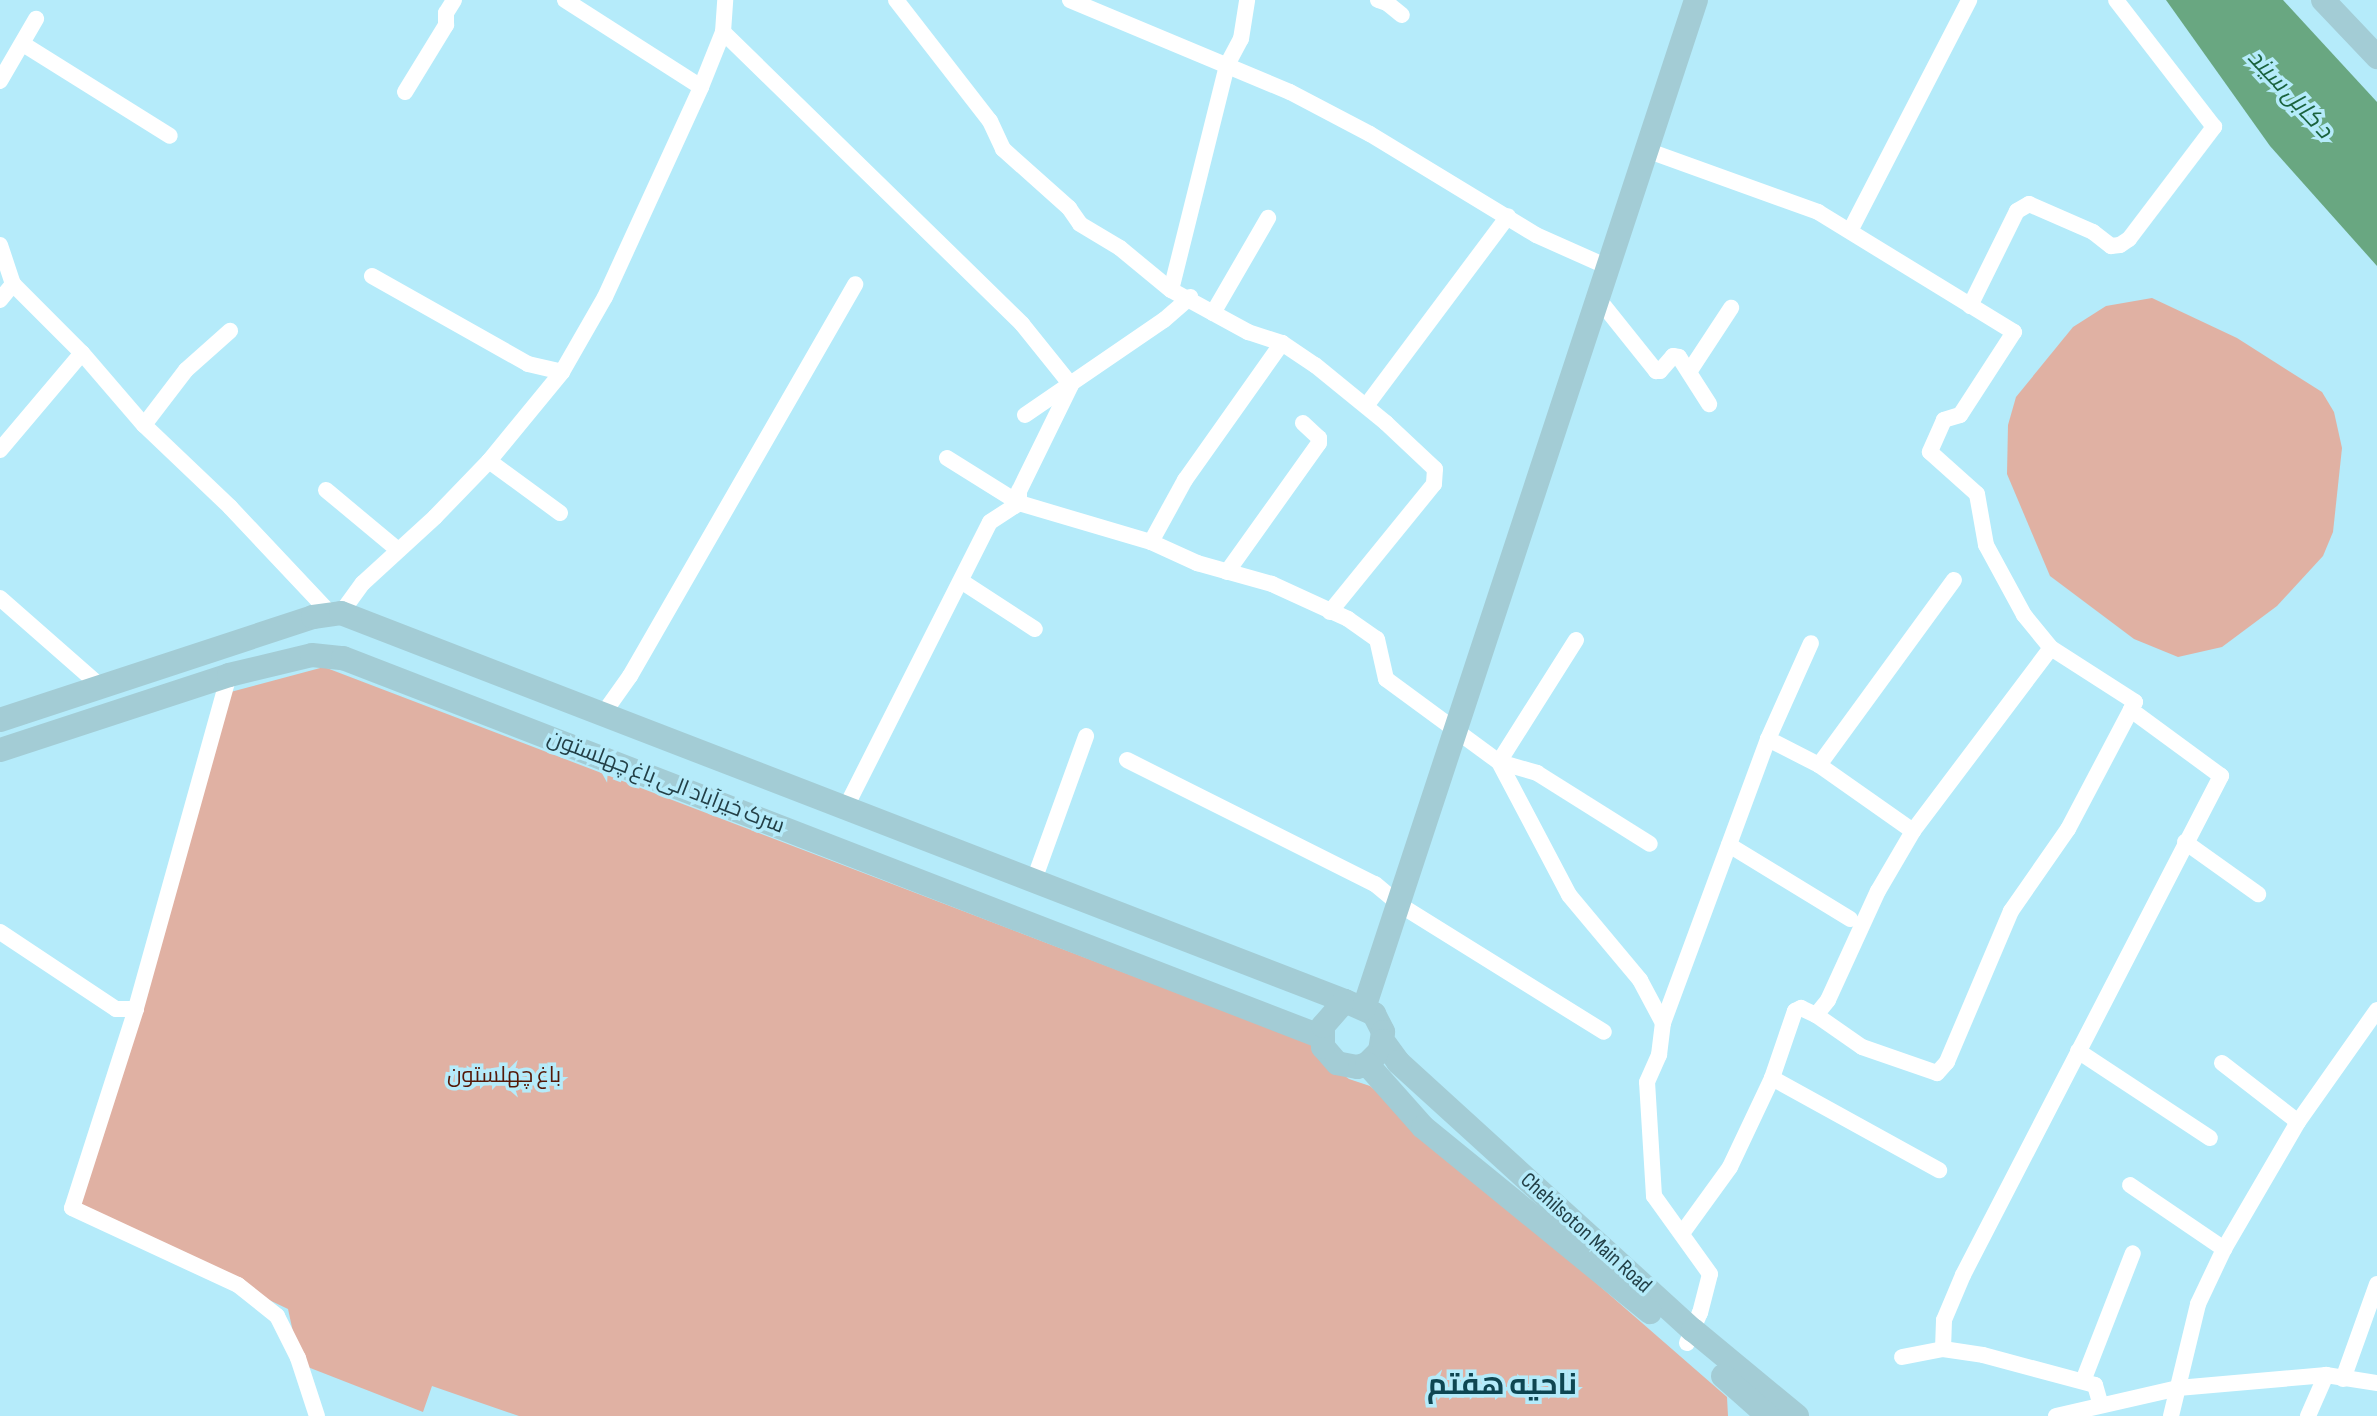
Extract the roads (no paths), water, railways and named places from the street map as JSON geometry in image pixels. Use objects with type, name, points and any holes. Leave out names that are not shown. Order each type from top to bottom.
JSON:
[{"type":"main road","points":[[0,720],[313,617],[336,614],[1354,1004],[1380,1022],[1383,1041],[1380,1051],[1367,1064],[1347,1067],[1337,1063],[1329,1056],[1322,1037],[1329,1017],[1354,1004],[1400,905],[1696,0]]},
{"type":"main road","points":[[2323,0],[2377,57]]},
{"type":"main road","name":"سرک خیرآباد الی باغ چهلستون","points":[[0,750],[229,675],[312,655],[343,658],[1322,1037]]},
{"type":"main road","name":"Chehilsoton Main Road","points":[[1383,1041],[1398,1062],[1690,1336],[1768,1416]]},
{"type":"main road","name":"Chehilsoton Main Road","points":[[1367,1064],[1423,1127],[1797,1416]]},
{"type":"street","points":[[405,92],[446,25],[446,13],[454,0]]},
{"type":"street","points":[[565,0],[701,87]]},
{"type":"street","points":[[7,275],[82,353],[144,425],[336,614],[363,583],[489,461],[562,372],[605,297],[701,87],[723,32],[725,0]]},
{"type":"street","points":[[896,0],[990,121],[1003,149],[1069,208],[1080,224],[1120,248],[1171,290],[1190,297],[1248,332],[1282,343],[1366,406],[1435,469],[1437,476],[1375,562],[1330,612]]},
{"type":"street","points":[[1070,0],[1290,92],[1370,134],[1536,235],[1610,268]]},
{"type":"street","points":[[1171,290],[1227,65],[1241,39],[1247,0]]},
{"type":"street","points":[[1378,0],[1402,15]]},
{"type":"street","points":[[1850,231],[1969,0]]},
{"type":"street","points":[[1970,306],[2017,211],[2029,204],[2093,232],[2111,246],[2120,245],[2129,239],[2214,127],[2116,0]]},
{"type":"street","points":[[0,81],[36,19]]},
{"type":"street","points":[[723,32],[1022,324],[1071,385]]},
{"type":"street","points":[[23,44],[170,136]]},
{"type":"street","points":[[1649,151],[1818,212],[1850,231],[1864,244],[2010,328],[2013,338],[1960,415],[1944,420],[1930,452],[1977,494],[1986,545],[2024,615],[2051,648],[2134,701],[2068,829],[2011,911],[1947,1062],[1937,1073],[1862,1047],[1816,1015],[1801,1008],[1795,1011],[1772,1078],[1730,1167],[1683,1232]]},
{"type":"street","points":[[1366,406],[1508,216]]},
{"type":"street","points":[[1213,313],[1268,218]]},
{"type":"street","points":[[0,245],[7,275],[0,300]]},
{"type":"street","points":[[372,276],[528,364],[562,372]]},
{"type":"street","points":[[603,714],[630,676],[855,284]]},
{"type":"street","points":[[1025,415],[1190,297]]},
{"type":"street","points":[[1600,301],[1656,371],[1660,371],[1677,355],[1709,404]]},
{"type":"street","points":[[1689,372],[1731,308]]},
{"type":"street","points":[[144,425],[186,370],[230,331]]},
{"type":"street","points":[[1151,542],[1185,480],[1282,343]]},
{"type":"street","points":[[0,450],[82,353]]},
{"type":"street","points":[[1019,503],[1019,491],[1071,385]]},
{"type":"street","points":[[1227,572],[1319,443],[1319,438],[1303,423]]},
{"type":"street","points":[[947,458],[1019,503],[1151,542],[1197,563],[1272,584],[1348,619],[1377,639],[1386,679],[1499,762],[1537,773],[1650,844]]},
{"type":"street","points":[[489,461],[560,513]]},
{"type":"street","points":[[326,490],[398,550]]},
{"type":"street","points":[[846,807],[990,522],[1019,503]]},
{"type":"street","points":[[1819,765],[1954,580]]},
{"type":"street","points":[[961,581],[1035,629]]},
{"type":"street","points":[[0,598],[100,686]]},
{"type":"street","points":[[1499,762],[1576,640]]},
{"type":"street","points":[[1690,1336],[1710,1274],[1683,1232],[1654,1196],[1647,1082],[1659,1055],[1663,1023],[1768,739],[1811,643]]},
{"type":"street","points":[[1816,1015],[1828,1000],[1878,891],[1913,831],[2051,648]]},
{"type":"street","points":[[229,675],[136,1009],[72,1208],[238,1285],[277,1316],[298,1358],[317,1416]]},
{"type":"street","points":[[1943,1349],[1944,1320],[1963,1275],[2221,776],[2131,710]]},
{"type":"street","points":[[1034,880],[1086,736]]},
{"type":"street","points":[[1768,739],[1819,765],[1913,831]]},
{"type":"street","points":[[1127,760],[1375,884],[1400,905],[1604,1032]]},
{"type":"street","points":[[1499,762],[1569,895],[1640,980],[1663,1023]]},
{"type":"street","points":[[2185,842],[2258,894]]},
{"type":"street","points":[[1729,845],[1850,919]]},
{"type":"street","points":[[0,932],[116,1009],[136,1009]]},
{"type":"street","points":[[2171,1416],[2198,1304],[2224,1249],[2298,1122],[2377,1010]]},
{"type":"street","points":[[2078,1051],[2210,1138]]},
{"type":"street","points":[[2222,1063],[2298,1122]]},
{"type":"street","points":[[1772,1078],[1939,1170]]},
{"type":"street","points":[[2130,1185],[2224,1249]]},
{"type":"street","points":[[2083,1381],[2133,1253]]},
{"type":"street","points":[[2308,1416],[2334,1377],[2377,1284]]},
{"type":"street","points":[[1902,1357],[1943,1349],[2083,1381],[2095,1385],[2100,1403]]},
{"type":"street","points":[[2056,1416],[2100,1403],[2178,1388],[2334,1377],[2377,1383]]},
{"type":"water","name":"د کابل سيند","points":[[2166,0],[2283,0],[2377,102],[2377,266],[2270,146]]},
{"type":"district","name":"ناحیه هفتم","points":[[1502,1385]]},
{"type":"park label","name":"باغ چهلستون","points":[[504,1076]]}]
